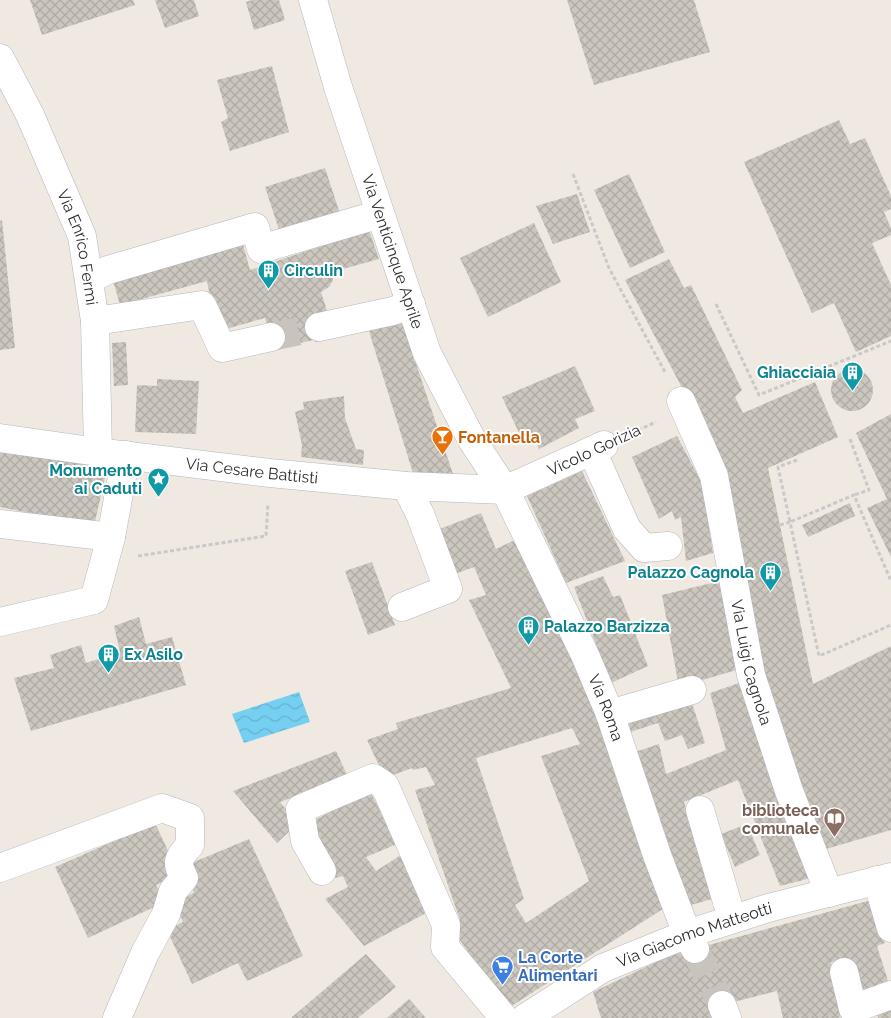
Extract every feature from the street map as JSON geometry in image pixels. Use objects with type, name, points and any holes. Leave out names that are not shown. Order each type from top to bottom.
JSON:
[{"type":"street","name":"Via Venticinque Aprile","points":[[313,0],[338,87],[427,353],[472,440],[505,490]]},
{"type":"street","name":"Via Enrico Fermi","points":[[0,58],[30,115],[82,236],[95,321],[98,452]]},
{"type":"street","points":[[89,280],[108,270],[255,227],[262,249],[380,214]]},
{"type":"street","points":[[318,327],[393,311],[411,304]]},
{"type":"street","points":[[95,321],[202,305],[222,348],[271,337]]},
{"type":"street","name":"Via Luigi Cagnola","points":[[682,406],[714,476],[751,674],[789,791],[828,893]]},
{"type":"street","name":"Via Cesare Battisti","points":[[0,438],[270,473],[406,486],[505,490]]},
{"type":"street","points":[[598,448],[627,529],[644,548],[668,546]]},
{"type":"street","name":"Vicolo Gorizia","points":[[505,490],[598,448]]},
{"type":"street","points":[[0,622],[94,600],[107,550],[126,455]]},
{"type":"street","points":[[402,607],[448,589],[420,514],[406,486]]},
{"type":"street","name":"Via Roma","points":[[505,490],[585,655],[610,714],[657,855],[691,941]]},
{"type":"street","points":[[0,524],[107,550]]},
{"type":"street","points":[[610,714],[692,690]]},
{"type":"street","points":[[322,871],[305,841],[300,809],[372,778],[385,786],[446,925],[445,947],[504,1018]]},
{"type":"street","points":[[3,864],[162,808],[190,818],[190,845],[180,856],[178,864],[184,878],[173,891],[166,914],[145,953],[118,1018]]},
{"type":"street","points":[[700,810],[732,919]]},
{"type":"street","points":[[884,878],[891,928]]},
{"type":"street","name":"Via Giacomo Matteotti","points":[[525,1018],[603,968],[691,941],[732,919],[884,878]]},
{"type":"street","points":[[844,972],[854,1014],[891,995]]},
{"type":"path","points":[[573,174],[609,268],[682,406]]},
{"type":"path","points":[[716,304],[759,395],[891,341]]},
{"type":"path","name":"Vicolo Gorizia","points":[[598,448],[682,406]]},
{"type":"path","points":[[780,525],[869,490],[850,439]]},
{"type":"path","points":[[797,460],[778,467],[819,656],[891,625]]},
{"type":"path","points":[[107,550],[266,536],[270,473]]},
{"type":"path","points":[[854,496],[891,581]]},
{"type":"water","points":[[299,692],[310,722],[244,743],[232,714]]},
{"type":"building","points":[[30,0],[133,0],[135,5],[42,35]]},
{"type":"building","points":[[155,0],[194,0],[199,16],[165,28]]},
{"type":"building","points":[[252,0],[279,0],[285,20],[254,30],[246,2]]},
{"type":"building","points":[[567,0],[694,0],[710,52],[594,85]]},
{"type":"building","points":[[272,66],[289,132],[230,151],[221,122],[228,118],[217,80]]},
{"type":"building","points":[[839,120],[850,144],[865,138],[891,196],[891,209],[884,212],[891,228],[891,235],[872,243],[891,285],[891,336],[856,352],[834,303],[812,313],[744,162]]},
{"type":"building","points":[[325,168],[341,217],[281,236],[265,187]]},
{"type":"building","points":[[629,174],[665,252],[630,268],[594,190]]},
{"type":"building","points":[[577,194],[590,232],[553,244],[536,206]]},
{"type":"building","points":[[2,220],[15,348],[0,350],[0,221]]},
{"type":"building","points":[[534,223],[561,282],[488,317],[460,258]]},
{"type":"building","name":"Circulin","points":[[369,230],[379,259],[332,272],[333,280],[329,287],[321,292],[328,314],[322,338],[274,349],[265,318],[226,329],[213,312],[207,281],[120,305],[112,277],[242,241],[250,270]]},
{"type":"building","name":"Palazzo Cagnola","points":[[669,259],[684,288],[691,285],[742,390],[735,397],[743,413],[815,382],[838,437],[768,468],[813,684],[891,646],[891,830],[819,851],[763,671],[706,433],[625,280]]},
{"type":"building","points":[[401,319],[453,474],[413,473],[368,328]]},
{"type":"building","points":[[126,342],[128,385],[114,386],[112,343]]},
{"type":"building","points":[[575,366],[595,411],[575,419],[579,428],[539,449],[533,435],[522,439],[502,397]]},
{"type":"building","name":"Ghiacciaia","points":[[856,369],[864,372],[870,378],[873,390],[870,402],[864,408],[848,411],[840,408],[834,402],[831,386],[834,378],[840,372]]},
{"type":"building","points":[[157,379],[199,381],[196,434],[135,432],[137,385],[157,386]]},
{"type":"building","points":[[344,396],[345,418],[356,449],[364,450],[363,465],[301,457],[302,445],[295,412],[304,409],[303,402]]},
{"type":"building","points":[[891,414],[891,557],[867,508],[887,499],[856,433]]},
{"type":"building","points":[[677,436],[703,485],[713,553],[686,561],[681,517],[675,520],[672,511],[659,519],[632,457]]},
{"type":"building","points":[[0,446],[107,469],[94,526],[0,507]]},
{"type":"building","points":[[582,471],[625,561],[566,583],[527,496]]},
{"type":"building","points":[[850,503],[855,516],[808,537],[802,525]]},
{"type":"building","points":[[481,513],[496,549],[515,540],[540,587],[608,736],[669,905],[507,1009],[449,924],[460,920],[415,790],[435,785],[426,767],[413,770],[412,768],[385,778],[367,740],[398,729],[396,723],[511,688],[469,600],[486,595],[474,567],[452,575],[432,532]],"holes":[[[572,728],[580,744],[541,756],[589,881],[526,923],[515,905],[524,899],[476,758]]]},
{"type":"building","points":[[372,562],[395,625],[368,635],[345,571]]},
{"type":"building","points":[[603,576],[613,597],[620,595],[648,666],[611,683],[574,587]]},
{"type":"building","points":[[724,580],[743,668],[679,687],[662,595]]},
{"type":"building","name":"Ex Asilo","points":[[139,617],[146,644],[172,637],[186,685],[31,731],[14,678],[54,668],[50,655],[81,645],[86,663],[120,652],[114,626]]},
{"type":"building","points":[[745,681],[815,877],[780,886],[738,780],[684,802],[719,897],[684,907],[632,753],[659,744],[666,774],[726,750],[710,693]]},
{"type":"building","points":[[690,697],[705,743],[688,749],[682,735],[665,741],[658,723],[627,733],[622,720]]},
{"type":"building","points":[[336,751],[348,777],[280,802],[298,823],[277,843],[233,791]]},
{"type":"building","points":[[370,791],[397,844],[366,857],[376,871],[401,855],[430,911],[364,946],[325,899],[348,887],[343,876],[335,878],[309,823]]},
{"type":"building","points":[[155,823],[180,876],[156,885],[165,902],[88,938],[55,867]]},
{"type":"building","points":[[747,824],[760,855],[735,867],[721,834]]},
{"type":"building","points":[[249,839],[303,956],[247,981],[238,963],[192,984],[167,930],[183,922],[174,902],[194,893],[182,867]]},
{"type":"building","points":[[871,900],[885,943],[877,946],[889,984],[859,994],[849,959],[831,962],[844,1016],[838,1018],[783,1018],[777,991],[722,1005],[716,1018],[601,1018],[593,992],[669,956]]},
{"type":"building","points":[[366,954],[396,987],[358,1018],[291,1018]]},
{"type":"building","points":[[409,999],[426,1018],[387,1018]]},
{"type":"building","points":[[891,1006],[891,1018],[878,1018],[876,1011]]},
{"type":"tunnel","points":[[271,337],[319,327]]},
{"type":"tunnel","points":[[695,949],[722,1005]]},
{"type":"place","name":"Circulin","points":[[268,289]]},
{"type":"place","name":"Ghiacciaia","points":[[852,391]]},
{"type":"place","name":"Fontanella","points":[[442,456]]},
{"type":"place","name":"Monumento ai Caduti","points":[[158,498]]},
{"type":"place","name":"Palazzo Cagnola","points":[[770,591]]},
{"type":"place","name":"Palazzo Barzizza","points":[[528,645]]},
{"type":"place","name":"Ex Asilo","points":[[108,673]]},
{"type":"place","name":"biblioteca comunale","points":[[835,838]]},
{"type":"place","name":"La Corte Alimentari","points":[[502,985]]}]
